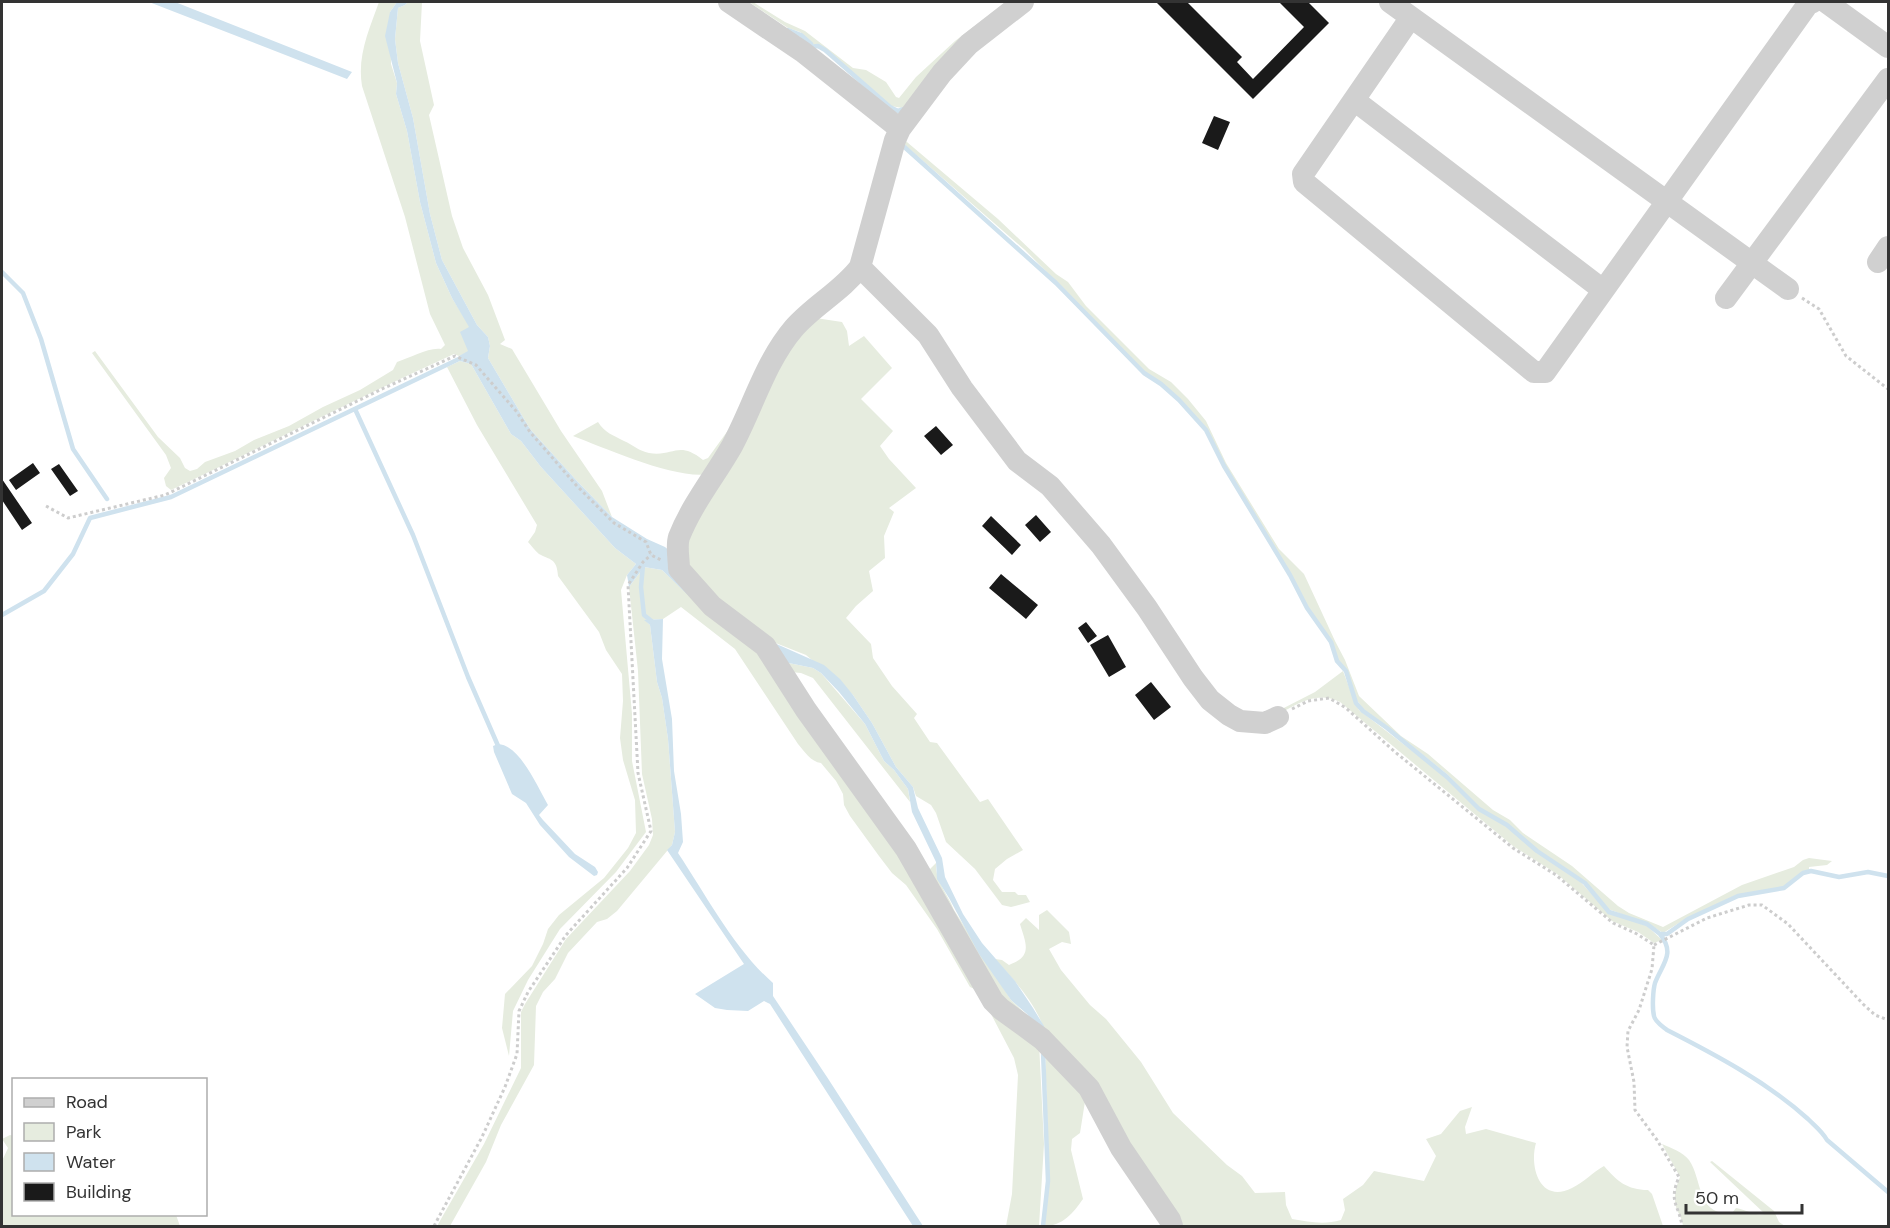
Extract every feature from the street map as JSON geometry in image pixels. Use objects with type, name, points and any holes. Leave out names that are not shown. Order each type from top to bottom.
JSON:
[{"type":"street","points":[[729,2],[803,52],[900,129]]},
{"type":"street","points":[[1023,2],[969,44],[942,74],[900,129],[860,267],[838,291],[805,315],[779,348],[732,445],[701,495],[678,539],[679,569],[712,606],[765,646],[806,710],[906,849],[993,1000],[1001,1009],[1042,1039],[1089,1088],[1121,1148],[1170,1220],[1172,1227]]},
{"type":"street","points":[[1390,2],[1788,289]]},
{"type":"street","points":[[1411,17],[1303,174],[1304,182],[1534,372],[1545,372],[1808,4],[1813,2]]},
{"type":"street","points":[[1826,2],[1888,47]]},
{"type":"street","points":[[1726,298],[1888,79]]},
{"type":"street","points":[[1354,100],[1603,291]]},
{"type":"street","points":[[860,267],[928,335],[962,387],[1017,461],[1050,486],[1101,545],[1210,700],[1240,721],[1265,723],[1278,717]]},
{"type":"path","points":[[1788,289],[1819,309],[1845,356],[1888,389]]},
{"type":"path","points":[[46,506],[68,518],[165,495],[384,388],[455,356],[476,365],[576,485],[614,523],[646,542],[651,555],[679,569]]},
{"type":"path","points":[[434,1227],[482,1137],[505,1087],[517,1054],[519,1011],[528,992],[566,935],[627,868],[651,831],[638,773],[628,585],[643,562],[651,555]]},
{"type":"path","points":[[1278,717],[1308,701],[1320,699],[1329,698],[1346,708],[1395,752],[1513,848],[1556,875],[1613,923],[1654,945]]},
{"type":"path","points":[[1654,945],[1707,918],[1749,906],[1762,905],[1788,924],[1875,1015],[1888,1020]]},
{"type":"path","points":[[1654,945],[1652,969],[1638,1010],[1628,1030],[1627,1047],[1634,1082],[1635,1110],[1657,1140],[1679,1177],[1674,1187],[1673,1197],[1682,1227]]},
{"type":"green space","points":[[379,2],[397,2],[390,12],[391,64],[397,83],[396,94],[407,131],[420,202],[436,263],[452,298],[470,327],[468,352],[459,356],[454,354],[418,370],[171,490],[166,486],[164,478],[171,468],[166,455],[92,353],[95,351],[158,437],[190,471],[197,469],[205,462],[289,426],[360,390],[393,370],[397,362],[425,351],[441,349],[445,345],[430,314],[405,217],[362,86],[363,54]]},
{"type":"green space","points":[[408,2],[422,2],[420,41],[434,105],[429,115],[452,216],[463,248],[488,295],[505,340],[500,344],[512,349],[561,431],[602,491],[612,517],[530,429],[488,358],[490,346],[488,337],[477,325],[442,260],[430,214],[413,118],[398,63],[395,39],[398,8]]},
{"type":"green space","points":[[749,2],[753,2],[785,22],[805,31],[853,68],[866,70],[886,82],[899,98],[916,77],[955,41],[1006,2],[902,108],[891,106],[825,48],[814,45],[800,32],[788,28]]},
{"type":"green space","points":[[901,137],[998,219],[1056,274],[1068,282],[1086,306],[1149,369],[1171,382],[1188,399],[1206,421],[1226,463],[1279,549],[1304,574],[1345,660],[1359,696],[1401,736],[1428,754],[1493,810],[1572,866],[1618,906],[1663,927],[1742,885],[1794,867],[1803,860],[1809,858],[1832,861],[1827,865],[1809,867],[1809,870],[1801,873],[1786,886],[1734,896],[1687,918],[1663,933],[1649,924],[1608,909],[1585,882],[1538,850],[1507,824],[1479,808],[1448,775],[1364,710],[1356,699],[1346,671],[1338,661],[1332,641],[1307,606],[1225,465],[1207,429],[1177,397],[1145,372],[1025,250],[898,139]]},
{"type":"green space","points":[[809,317],[842,322],[847,331],[849,346],[864,336],[892,368],[861,399],[893,431],[880,446],[916,488],[889,508],[894,512],[884,536],[885,558],[869,571],[873,591],[846,618],[871,644],[873,658],[892,686],[917,714],[914,718],[930,742],[937,743],[980,802],[988,799],[1023,850],[995,869],[993,880],[1002,892],[1026,895],[1030,902],[1011,907],[1002,905],[975,869],[946,842],[931,805],[916,796],[913,787],[896,767],[872,723],[853,695],[806,655],[763,638],[743,624],[682,561],[704,494]]},
{"type":"green space","points":[[460,361],[471,364],[511,434],[521,441],[541,467],[615,548],[636,564],[627,575],[621,590],[632,714],[632,761],[646,832],[616,872],[560,929],[528,980],[513,1011],[509,1056],[502,1028],[505,994],[532,966],[548,929],[559,915],[604,878],[628,848],[636,833],[635,800],[623,760],[620,738],[623,701],[622,674],[606,650],[599,632],[558,576],[554,563],[539,554],[528,542],[537,525],[477,425],[447,367]]},
{"type":"green space","points":[[598,422],[603,429],[645,452],[657,454],[682,450],[695,454],[703,460],[708,458],[729,429],[709,474],[695,475],[641,462],[573,436]]},
{"type":"green space","points":[[644,567],[662,570],[681,588],[761,649],[949,930],[1039,1043],[1044,1144],[1039,1226],[1006,1226],[1012,1194],[1018,1075],[1014,1058],[979,991],[970,987],[937,929],[906,885],[892,873],[850,816],[836,781],[821,763],[811,758],[798,744],[735,649],[681,607],[663,619],[645,620],[650,625],[657,682],[662,698],[668,739],[675,832],[672,845],[617,911],[607,919],[597,922],[568,953],[555,979],[543,992],[536,1006],[534,1065],[501,1125],[486,1162],[450,1226],[437,1226],[484,1144],[521,1068],[521,1012],[525,1004],[566,939],[630,871],[649,845],[653,835],[652,819],[642,774],[638,671],[629,587]]},
{"type":"green space","points":[[779,661],[813,668],[821,673],[865,724],[884,761],[908,789],[910,802],[813,678],[801,673],[790,672],[929,870],[936,863],[940,882],[954,910],[1011,1000],[1033,1021],[1002,1008]]},
{"type":"green space","points":[[1343,671],[1359,710],[1446,777],[1479,810],[1506,826],[1537,852],[1577,878],[1609,913],[1647,926],[1662,940],[1654,943],[1638,932],[1612,921],[1557,874],[1513,846],[1340,702],[1323,697],[1315,698],[1277,715],[1276,712],[1315,692]]},
{"type":"green space","points":[[1047,910],[1069,932],[1071,944],[1062,942],[1049,949],[1061,970],[1090,1005],[1106,1019],[1141,1062],[1173,1113],[1227,1165],[1242,1176],[1255,1193],[1285,1192],[1286,1205],[1292,1219],[1323,1223],[1341,1220],[1345,1210],[1343,1199],[1363,1185],[1374,1171],[1424,1181],[1436,1156],[1426,1139],[1441,1134],[1460,1111],[1472,1107],[1465,1127],[1466,1134],[1486,1129],[1536,1143],[1534,1162],[1536,1172],[1545,1187],[1561,1192],[1572,1188],[1604,1166],[1623,1184],[1648,1190],[1652,1194],[1663,1226],[1184,1226],[1171,1215],[1046,1037],[1032,1005],[995,959],[1002,960],[1009,965],[1022,958],[1026,949],[1020,924],[1026,918],[1039,930],[1039,915]]},
{"type":"green space","points":[[1045,1046],[1087,1089],[1080,1133],[1072,1139],[1071,1150],[1083,1199],[1062,1221],[1044,1226],[1049,1179]]},
{"type":"green space","points":[[12,1136],[12,1216],[176,1216],[180,1226],[2,1226],[2,1161],[8,1148],[2,1139]]},
{"type":"green space","points":[[1662,1144],[1680,1152],[1689,1160],[1702,1195],[1712,1209],[1732,1213],[1736,1208],[1754,1214],[1765,1214],[1710,1162],[1712,1161],[1774,1211],[1779,1222],[1785,1226],[1683,1226],[1675,1199],[1680,1177]]},
{"type":"water","points":[[149,2],[175,2],[352,72],[347,79]]},
{"type":"water","points":[[397,2],[408,2],[398,8],[395,39],[398,63],[413,118],[430,214],[442,260],[477,325],[488,337],[490,346],[488,358],[530,429],[612,517],[647,539],[665,547],[682,561],[689,572],[763,638],[824,665],[840,679],[872,723],[896,767],[913,787],[918,808],[942,858],[945,877],[963,914],[982,943],[1015,981],[1044,1026],[1046,1037],[1027,1014],[1011,1000],[979,954],[937,879],[936,862],[912,812],[908,789],[884,761],[865,724],[839,692],[813,668],[779,661],[693,600],[662,570],[644,567],[629,587],[627,575],[636,564],[615,548],[541,467],[521,441],[511,434],[471,364],[460,361],[459,356],[468,351],[460,332],[469,327],[452,298],[436,263],[420,202],[407,131],[396,94],[397,83],[385,36],[390,12]]},
{"type":"water","points":[[663,619],[662,659],[672,719],[674,771],[683,842],[678,853],[746,955],[773,983],[773,996],[923,1226],[913,1226],[770,1004],[764,1001],[748,1011],[727,1010],[715,1008],[695,994],[744,964],[667,850],[672,845],[675,832],[668,739],[662,698],[657,682],[650,625],[644,620]]},
{"type":"water","points":[[498,744],[514,752],[534,778],[548,805],[539,815],[575,854],[595,867],[597,875],[594,876],[569,857],[540,825],[526,803],[512,794],[494,752],[493,746]]},
{"type":"building","points":[[1156,2],[1187,2],[1242,57],[1237,62],[1253,79],[1304,27],[1279,2],[1308,2],[1329,23],[1253,99]]},
{"type":"building","points":[[1214,116],[1230,122],[1218,150],[1202,143]]},
{"type":"building","points":[[936,426],[953,445],[941,455],[924,436]]},
{"type":"building","points":[[33,463],[40,473],[16,490],[9,480]]},
{"type":"building","points":[[59,464],[78,491],[70,496],[51,469]]},
{"type":"building","points":[[2,479],[32,523],[22,530],[2,500]]},
{"type":"building","points":[[1036,515],[1051,532],[1040,542],[1025,525]]},
{"type":"building","points":[[991,516],[1021,545],[1012,555],[982,526]]},
{"type":"building","points":[[1001,574],[1038,605],[1026,619],[989,588]]},
{"type":"building","points":[[1086,622],[1097,636],[1088,643],[1078,628]]},
{"type":"building","points":[[1108,635],[1126,667],[1109,677],[1090,645]]},
{"type":"building","points":[[1151,682],[1171,707],[1154,720],[1135,695]]},
{"type":"waterway","points":[[788,30],[801,35],[811,44]]},
{"type":"waterway","points":[[809,47],[818,46],[825,50],[890,107],[898,111],[904,109]]},
{"type":"waterway","points":[[901,144],[1056,283],[1144,373],[1179,400],[1206,430],[1224,466],[1290,575],[1307,608],[1331,642],[1337,661],[1346,671],[1356,703],[1363,711],[1447,777],[1479,809],[1507,825],[1537,851],[1585,883],[1609,912],[1647,924],[1660,934],[1667,934],[1688,919],[1738,896],[1784,888],[1803,873],[1811,871],[1839,877],[1868,872],[1888,876]]},
{"type":"waterway","points":[[2,272],[23,293],[41,339],[73,449],[107,499]]},
{"type":"waterway","points":[[2,615],[44,591],[73,554],[90,518],[171,497],[463,357]]},
{"type":"waterway","points":[[355,409],[413,535],[468,677],[499,748]]},
{"type":"waterway","points":[[643,565],[641,587],[644,615],[654,623]]},
{"type":"waterway","points":[[1660,934],[1665,941],[1667,953],[1655,983],[1653,1013],[1657,1022],[1776,1093],[1888,1192]]},
{"type":"waterway","points":[[1043,1051],[1048,1181],[1043,1226]]}]
